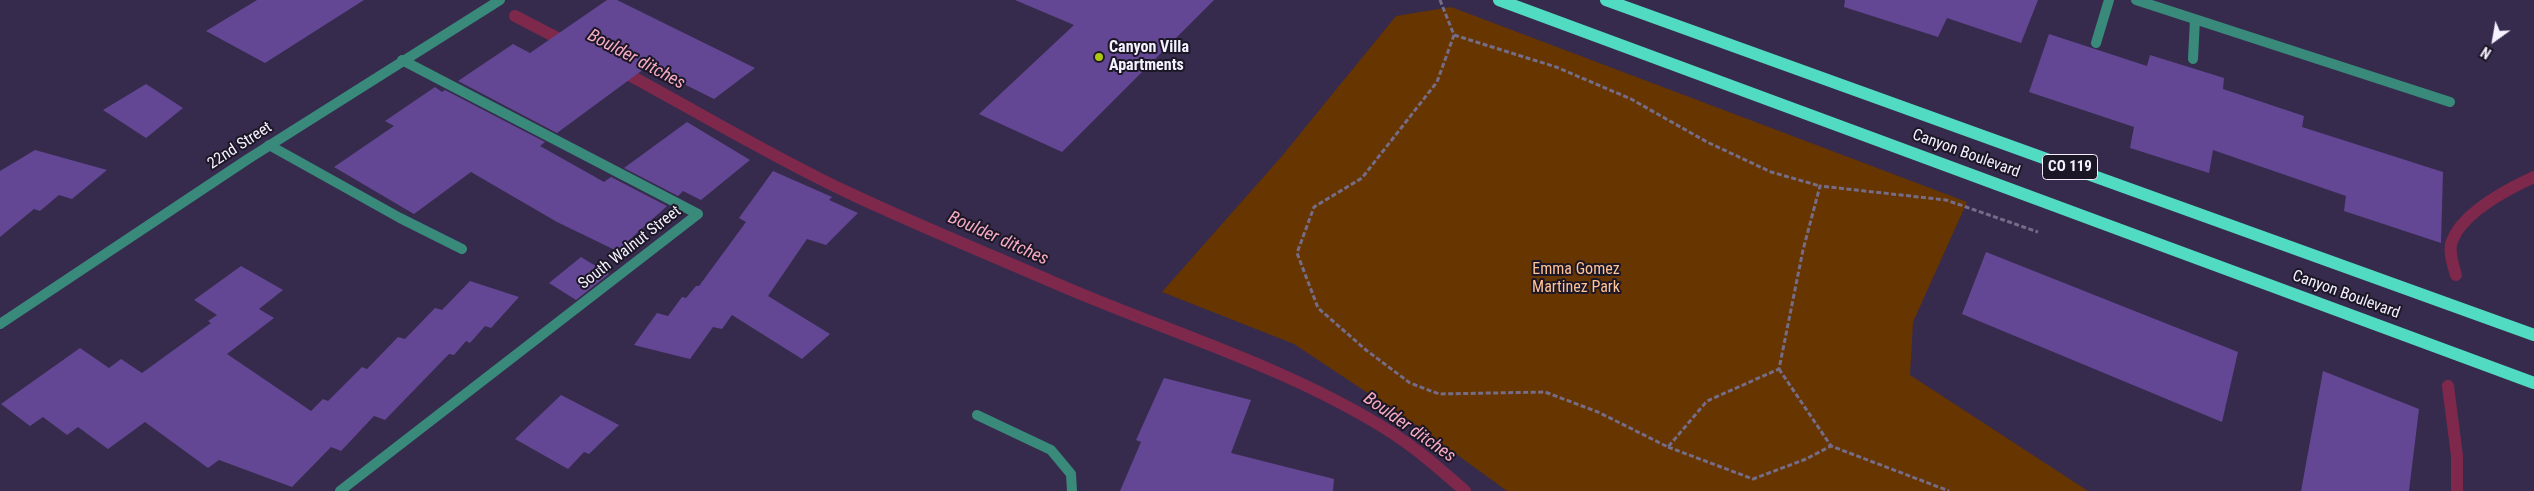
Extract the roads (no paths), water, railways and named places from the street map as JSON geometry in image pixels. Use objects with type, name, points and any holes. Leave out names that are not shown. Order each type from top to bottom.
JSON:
[{"type":"main road","name":"Canyon Boulevard","points":[[1499,0],[2534,383]]},
{"type":"main road","name":"Canyon Boulevard","points":[[1606,0],[2534,335]]},
{"type":"street","name":"22nd Street","points":[[0,324],[114,245],[402,60],[500,0]]},
{"type":"street","points":[[2096,43],[2108,0]]},
{"type":"street","points":[[2136,0],[2450,102]]},
{"type":"street","points":[[2193,59],[2195,19]]},
{"type":"street","name":"South Walnut Street","points":[[340,491],[698,214],[402,60]]},
{"type":"street","points":[[269,145],[400,218],[462,249]]},
{"type":"street","points":[[977,415],[1051,450],[1071,474],[1072,491]]},
{"type":"waterway","name":"Boulder ditches","points":[[515,16],[569,44]]},
{"type":"waterway","name":"Boulder ditches","points":[[618,69],[790,164],[875,205],[1055,283],[1265,367],[1347,406],[1397,436],[1465,491]]},
{"type":"waterway","name":"Boulder ditches","points":[[2456,275],[2451,258],[2451,245],[2458,230],[2466,220],[2487,203],[2534,177]]},
{"type":"waterway","name":"Boulder ditches","points":[[2448,386],[2457,456],[2457,491]]},
{"type":"place","name":"Canyon Villa Apartments","points":[[1099,57]]},
{"type":"park label","name":"Emma Gomez Martinez Park","points":[[1576,279]]}]
